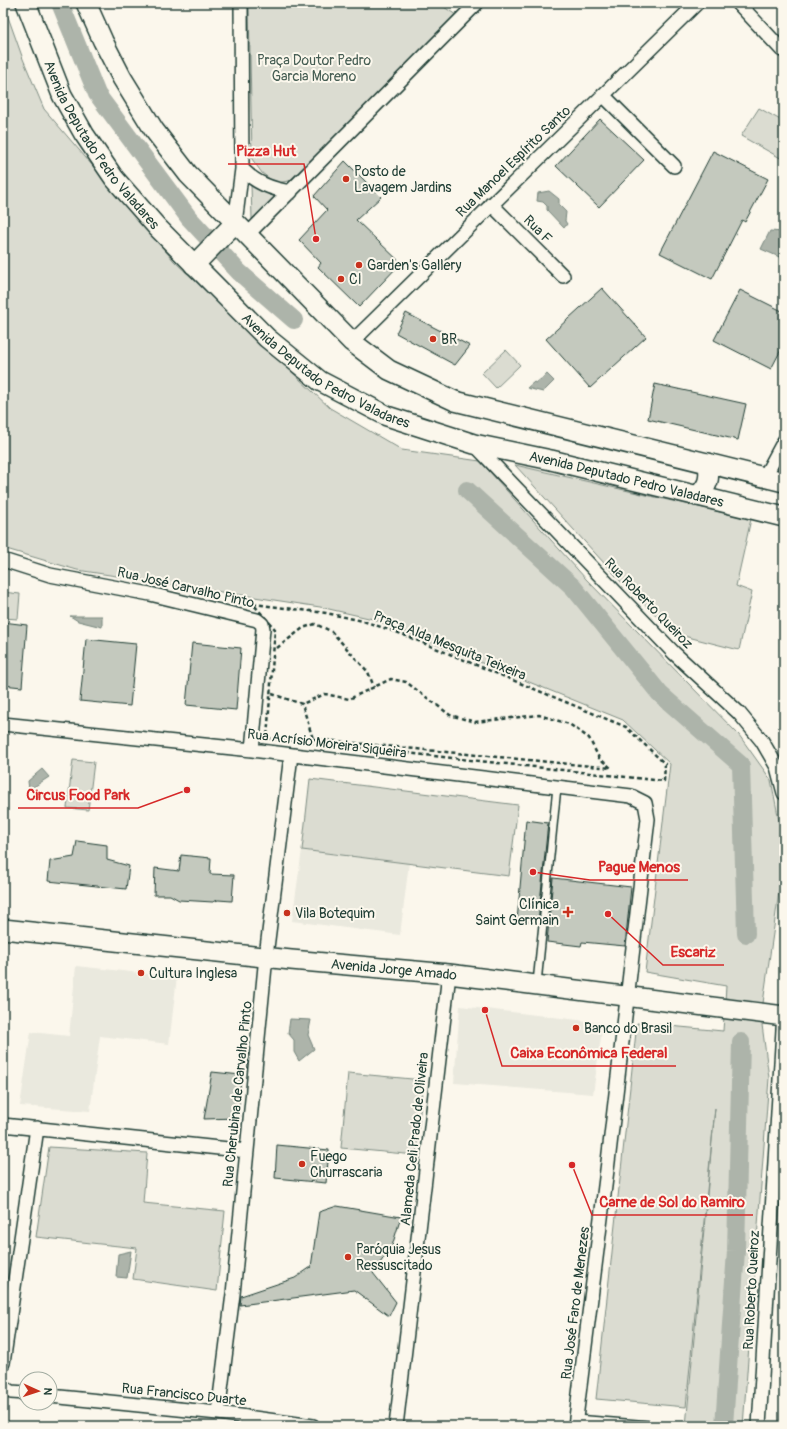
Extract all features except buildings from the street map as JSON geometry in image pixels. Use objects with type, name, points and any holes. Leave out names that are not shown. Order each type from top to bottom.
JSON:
[{"type":"main road","name":"Avenida Deputado Pedro Valadares","points":[[26,3],[62,95],[84,134],[114,178],[199,260],[266,338],[320,381],[387,416],[474,444],[551,460],[784,517]]},
{"type":"main road","points":[[86,3],[119,72],[154,130],[188,174],[236,230],[352,342],[389,370],[455,401],[784,482]]},
{"type":"main road","points":[[199,260],[236,230]]},
{"type":"main road","points":[[697,496],[705,489],[708,482],[710,475],[708,463]]},
{"type":"main road","name":"Avenida Jorge Amado","points":[[3,928],[266,956],[291,960],[449,974],[627,998],[784,1016]]},
{"type":"street","points":[[236,230],[242,169],[241,3]]},
{"type":"street","name":"Rua Manoel Espírito Santo","points":[[352,342],[696,3]]},
{"type":"street","points":[[738,3],[782,50]]},
{"type":"street","points":[[236,230],[290,192],[471,5]]},
{"type":"street","points":[[603,95],[674,166]]},
{"type":"street","points":[[242,169],[263,185],[290,192]]},
{"type":"street","name":"Rua F","points":[[492,204],[563,276]]},
{"type":"street","points":[[764,478],[784,441]]},
{"type":"street","name":"Rua Roberto Queiroz","points":[[474,444],[674,653],[739,713],[762,741],[777,767],[784,793]]},
{"type":"street","name":"Rua José Carvalho Pinto","points":[[3,560],[50,575],[150,594],[257,620],[262,624],[263,630],[252,750]]},
{"type":"street","name":"Rua Acrísio Moreira Siqueira","points":[[3,724],[252,750],[557,787],[631,796],[645,802]]},
{"type":"street","name":"Rua Cherubina de Carvalho Pinto","points":[[218,1413],[233,1294],[266,956],[291,755]]},
{"type":"street","name":"Rua José Faro de Menezes","points":[[576,1423],[648,819],[645,802]]},
{"type":"street","name":"Alameda Celi Prado de Oliveira","points":[[396,1426],[449,974]]},
{"type":"street","name":"Rua Roberto Queiroz","points":[[759,1426],[784,1012]]},
{"type":"street","points":[[3,1125],[247,1152]]},
{"type":"street","points":[[3,1363],[38,1128]]},
{"type":"street","points":[[3,1387],[11,1392],[18,1392]]},
{"type":"street","name":"Rua Francisco Duarte","points":[[58,1397],[218,1413],[313,1426]]},
{"type":"lane","points":[[537,986],[557,787]]},
{"type":"lane","points":[[576,1423],[663,1426]]},
{"type":"path","name":"Praça Alda Mesquita Teixeira","points":[[253,604],[326,613],[363,621],[399,633],[626,726],[665,764],[664,781],[267,738],[273,651],[275,629],[253,604]]},
{"type":"path","points":[[273,651],[303,628],[315,624],[331,631],[368,672],[374,687]]},
{"type":"path","points":[[267,738],[313,739],[471,756],[611,768],[599,758],[590,738],[569,724],[539,715],[476,722],[450,715],[406,682],[391,679],[348,699],[325,694],[302,704],[270,693]]},
{"type":"path","points":[[302,704],[313,739]]},
{"type":"shaded area","points":[[549,191],[559,199],[559,205],[566,212],[565,221],[567,224],[564,228],[547,210],[547,206],[543,202],[537,201],[538,193]]},
{"type":"shaded area","points":[[770,231],[784,232],[784,259],[761,249]]},
{"type":"shaded area","points":[[547,374],[554,381],[543,392],[527,388],[534,382],[536,383]]},
{"type":"shaded area","points":[[70,616],[102,616],[102,627],[78,621]]},
{"type":"shaded area","points":[[42,769],[49,777],[29,790],[28,781]]},
{"type":"shaded area","points":[[302,850],[409,863],[400,935],[292,921]]},
{"type":"shaded area","name":"Cultura Inglesa","points":[[76,966],[177,977],[169,1044],[100,1036],[90,1111],[20,1106],[31,1032],[69,1036]]},
{"type":"shaded area","points":[[460,1006],[603,1023],[593,1094],[454,1083]]},
{"type":"shaded area","points":[[290,1019],[311,1020],[308,1035],[314,1049],[299,1061],[294,1052],[294,1040],[288,1033]]},
{"type":"shaded area","points":[[131,1251],[127,1278],[116,1277],[118,1254]]},
{"type":"green space","points":[[3,3],[23,59],[44,109],[174,261],[330,408],[402,450],[480,461],[586,579],[739,735],[771,780],[784,846],[784,857],[761,1017],[769,1078],[743,1426],[686,1426],[715,1108],[686,1407],[596,1399],[637,1023],[723,1031],[726,986],[645,972],[670,764],[623,720],[373,619],[320,607],[77,570],[3,548]]},
{"type":"green space","name":"Praça Doutor Pedro Garcia Moreno","points":[[249,3],[438,3],[459,17],[289,181],[275,183],[262,173],[252,159]]},
{"type":"green space","points":[[759,108],[784,122],[784,160],[741,136]]},
{"type":"green space","points":[[251,185],[275,197],[252,219]]},
{"type":"green space","points":[[506,350],[520,365],[496,388],[482,373]]},
{"type":"green space","points":[[515,465],[751,519],[736,586],[752,592],[739,650],[676,634],[624,585]]},
{"type":"green space","points":[[3,592],[20,594],[18,619],[3,618]]},
{"type":"green space","points":[[73,760],[94,762],[88,810],[67,808]]},
{"type":"green space","points":[[310,779],[518,805],[509,876],[302,850]]},
{"type":"green space","points":[[348,1073],[423,1080],[416,1155],[341,1148]]},
{"type":"green space","points":[[49,1147],[147,1153],[143,1203],[225,1211],[217,1291],[133,1279],[137,1248],[36,1237]]},
{"type":"waterway","points":[[60,3],[97,94],[189,218],[239,272],[294,320]]},
{"type":"waterway","points":[[467,490],[573,587],[660,694],[741,765],[746,934]]},
{"type":"waterway","points":[[724,1426],[736,1251],[741,1042]]},
{"type":"place","name":"Posto de Lavagem Jardins","points":[[346,179]]},
{"type":"place","name":"Pizza Hut","points":[[316,239]]},
{"type":"place","name":"Garden's Gallery","points":[[359,265]]},
{"type":"place","name":"CI","points":[[341,279]]},
{"type":"place","name":"BR","points":[[433,339]]},
{"type":"place","name":"Circus Food Park","points":[[187,790]]},
{"type":"place","name":"Pague Menos","points":[[533,872]]},
{"type":"place","name":"Clínica Saint Germain","points":[[568,912]]},
{"type":"place","name":"Vila Botequim","points":[[287,913]]},
{"type":"place","name":"Escariz","points":[[608,914]]},
{"type":"place","name":"Cultura Inglesa","points":[[141,973]]},
{"type":"place","name":"Caixa Econômica Federal","points":[[485,1010]]},
{"type":"place","name":"Banco do Brasil","points":[[576,1028]]},
{"type":"place","name":"Fuego Churrascaria","points":[[302,1164]]},
{"type":"place","name":"Carne de Sol do Ramiro","points":[[572,1165]]},
{"type":"place","name":"Paróquia Jesus Ressuscitado","points":[[348,1257]]}]
